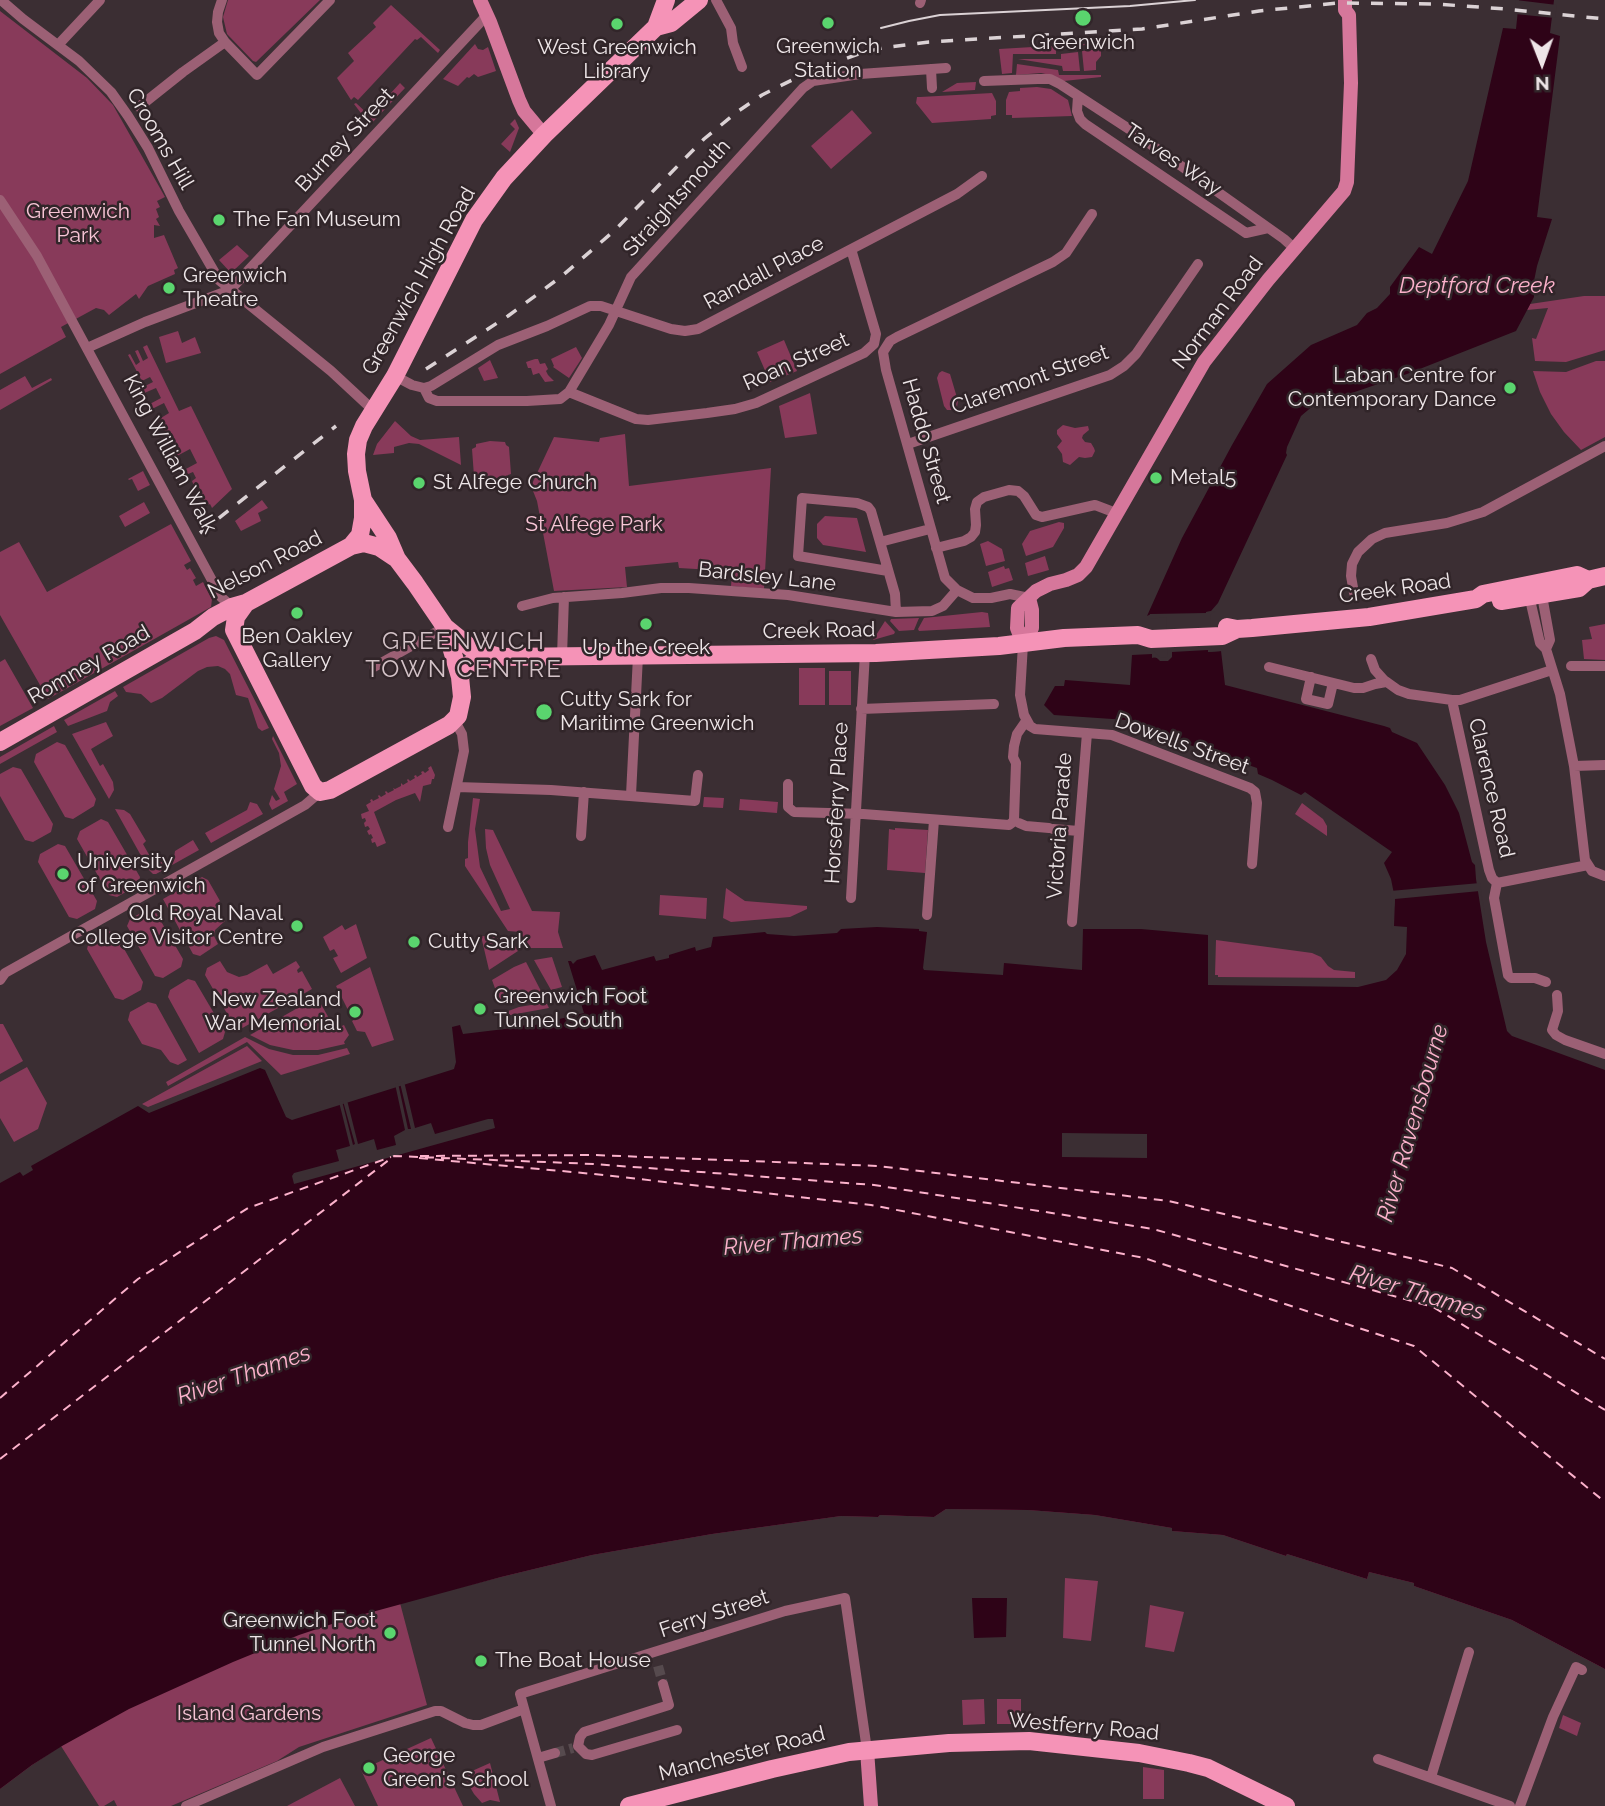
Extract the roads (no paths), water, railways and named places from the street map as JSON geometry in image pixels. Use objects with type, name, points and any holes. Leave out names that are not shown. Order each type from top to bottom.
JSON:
[{"type":"main road","points":[[480,0],[524,111],[544,135]]},
{"type":"main road","name":"Greenwich High Road","points":[[363,500],[357,471],[358,440],[395,376],[474,220],[505,178],[544,135],[677,0]]},
{"type":"main road","name":"Greenwich High Road","points":[[661,14],[671,23],[699,0]]},
{"type":"main road","name":"Norman Road","points":[[1029,598],[1042,588],[1078,575],[1086,567],[1204,362],[1294,248],[1344,191],[1347,183],[1351,83],[1349,15],[1345,10],[1345,0]]},
{"type":"main road","name":"Norman Road","points":[[1349,15],[1354,10],[1354,0]]},
{"type":"main road","points":[[239,605],[234,630],[313,786],[320,792],[330,790],[455,721],[461,706],[460,677],[445,627],[397,559],[388,538],[363,500]]},
{"type":"main road","name":"Nelson Road","points":[[351,546],[363,527],[363,500]]},
{"type":"main road","name":"Nelson Road","points":[[201,627],[213,617],[351,546],[373,544],[397,559]]},
{"type":"main road","name":"Creek Road","points":[[460,677],[468,665],[500,657],[865,653],[1023,644],[1064,638],[1227,630],[1369,617],[1476,599],[1483,594],[1534,590],[1577,575],[1596,578]]},
{"type":"main road","points":[[1023,644],[1017,628],[1018,608],[1029,598]]},
{"type":"main road","points":[[201,627],[221,625],[234,630]]},
{"type":"main road","name":"Romney Road","points":[[0,742],[201,627]]},
{"type":"main road","name":"Creek Road","points":[[445,627],[472,649],[500,657]]},
{"type":"main road","name":"Westferry Road","points":[[867,1750],[1029,1741],[1139,1753],[1208,1768],[1286,1806]]},
{"type":"main road","points":[[867,1750],[871,1806]]},
{"type":"main road","name":"Manchester Road","points":[[629,1806],[772,1769],[867,1750]]},
{"type":"street","name":"Crooms Hill","points":[[1,0],[93,73],[111,92],[148,148],[179,211],[219,280],[310,353],[373,410]]},
{"type":"street","points":[[58,45],[100,0]]},
{"type":"street","points":[[222,0],[217,22],[219,33],[257,75],[330,0]]},
{"type":"street","points":[[716,0],[731,28],[733,43],[742,67]]},
{"type":"street","name":"Burney Street","points":[[230,290],[487,15]]},
{"type":"street","points":[[139,107],[225,42]]},
{"type":"street","name":"Straightsmouth","points":[[569,392],[616,311],[631,277],[803,88],[813,81],[860,74],[946,68]]},
{"type":"street","points":[[931,69],[932,88]]},
{"type":"street","name":"Tarves Way","points":[[984,81],[1050,79],[1129,129],[1294,248]]},
{"type":"street","name":"Tarves Way","points":[[1078,96],[1077,111],[1085,124],[1246,233],[1268,228]]},
{"type":"street","points":[[851,249],[957,194],[982,176]]},
{"type":"street","name":"King William Walk","points":[[0,200],[37,256],[221,597],[239,605]]},
{"type":"street","name":"Roan Street","points":[[884,363],[883,352],[890,341],[1066,253],[1092,214]]},
{"type":"street","name":"Randall Place","points":[[616,311],[671,330],[698,329],[851,249],[875,327]]},
{"type":"street","name":"Claremont Street","points":[[908,444],[1110,375],[1136,354],[1198,264]]},
{"type":"street","points":[[87,348],[145,322],[230,290]]},
{"type":"street","points":[[395,376],[417,387],[431,386],[498,345],[582,309],[601,306],[616,311]]},
{"type":"street","name":"Roan Street","points":[[569,392],[636,419],[657,419],[735,409],[773,396],[864,353],[876,339],[875,327]]},
{"type":"street","name":"Haddo Street","points":[[884,363],[945,578],[957,590]]},
{"type":"street","points":[[424,388],[429,398],[441,402],[560,399],[569,392]]},
{"type":"street","points":[[1354,593],[1352,564],[1358,552],[1372,539],[1385,533],[1447,523],[1483,512],[1605,446]]},
{"type":"street","points":[[936,548],[971,537],[975,532],[975,509],[978,502],[984,497],[1009,490],[1018,491],[1036,514],[1042,517],[1095,505],[1116,513]]},
{"type":"street","points":[[888,571],[798,556],[802,498],[868,506],[871,511],[895,594],[896,612]]},
{"type":"street","name":"Haddo Street","points":[[880,542],[930,529]]},
{"type":"street","name":"Bardsley Lane","points":[[522,606],[553,598],[689,588],[788,595],[896,612],[938,610],[957,590]]},
{"type":"street","points":[[957,590],[973,598],[982,599],[1010,594],[1029,598]]},
{"type":"street","points":[[1534,590],[1550,640],[1546,649],[1560,694],[1574,766],[1585,860],[1592,872],[1605,876]]},
{"type":"street","points":[[562,656],[568,597]]},
{"type":"street","points":[[374,667],[445,627]]},
{"type":"street","points":[[1015,823],[1014,746],[1017,734],[1026,721],[1020,695],[1023,644]]},
{"type":"street","name":"Horseferry Place","points":[[851,898],[865,653]]},
{"type":"street","points":[[631,795],[638,656]]},
{"type":"street","points":[[1269,667],[1360,688],[1386,682],[1371,659]]},
{"type":"street","points":[[1572,666],[1605,666]]},
{"type":"street","name":"Clarence Road","points":[[1386,682],[1409,694],[1460,700],[1552,670]]},
{"type":"street","points":[[1311,677],[1306,699],[1328,704],[1333,683]]},
{"type":"street","name":"Clarence Road","points":[[1452,700],[1489,870],[1497,883],[1494,898],[1508,975],[1511,978],[1535,978],[1546,982]]},
{"type":"street","name":"Horseferry Place","points":[[862,709],[993,704]]},
{"type":"street","points":[[448,827],[464,751],[462,734],[455,721]]},
{"type":"street","name":"Dowells Street","points":[[1026,721],[1035,729],[1112,735],[1250,788],[1255,792],[1257,803],[1252,864]]},
{"type":"street","name":"Victoria Parade","points":[[1072,922],[1087,733]]},
{"type":"street","points":[[1574,766],[1605,765]]},
{"type":"street","points":[[457,787],[551,790],[695,801],[698,775]]},
{"type":"street","points":[[788,784],[788,807],[794,812],[1006,825],[1015,823],[1079,831]]},
{"type":"street","points":[[0,980],[5,973],[305,805],[320,792]]},
{"type":"street","points":[[581,836],[584,792]]},
{"type":"street","points":[[927,915],[934,820]]},
{"type":"street","points":[[1497,883],[1588,865]]},
{"type":"street","points":[[1557,995],[1558,1012],[1552,1030],[1556,1035],[1605,1054]]},
{"type":"street","name":"Ferry Street","points":[[524,1709],[520,1694],[785,1611],[845,1598],[867,1750]]},
{"type":"street","points":[[1431,1777],[1469,1652]]},
{"type":"street","points":[[654,1653],[658,1666]]},
{"type":"street","points":[[1520,1806],[1553,1717],[1576,1667],[1583,1670]]},
{"type":"street","points":[[663,1684],[669,1705],[584,1732],[575,1747],[592,1755],[677,1730]]},
{"type":"street","points":[[187,1806],[323,1747],[435,1711],[447,1713],[465,1723],[481,1725],[524,1709],[551,1806]]},
{"type":"street","points":[[538,1758],[555,1753]]},
{"type":"street","points":[[1378,1759],[1431,1777],[1480,1801],[1510,1806]]},
{"type":"water","points":[[1519,0],[1554,0],[1550,33],[1560,36],[1537,217],[1552,219],[1537,266],[1534,297],[1516,331],[1407,374],[1346,395],[1342,393],[1321,399],[1301,416],[1287,447],[1287,455],[1218,603],[1211,611],[1206,612],[1208,652],[1221,651],[1225,685],[1384,726],[1417,743],[1445,785],[1459,813],[1475,865],[1486,942],[1507,1031],[1512,1036],[1605,1070],[1605,1669],[1512,1620],[1414,1586],[1414,1583],[1369,1572],[1367,1579],[1223,1535],[1172,1531],[1172,1528],[1095,1515],[1028,1510],[946,1509],[934,1517],[841,1516],[712,1534],[592,1555],[350,1618],[233,1662],[129,1709],[62,1746],[0,1789],[0,1183],[20,1172],[23,1176],[33,1170],[31,1166],[138,1106],[149,1113],[260,1068],[265,1070],[286,1117],[292,1120],[454,1069],[456,1062],[452,1027],[460,1025],[463,1034],[534,1023],[535,1025],[584,1013],[568,961],[573,964],[577,960],[595,955],[602,970],[654,956],[656,961],[669,958],[669,955],[695,947],[696,951],[711,947],[713,937],[765,932],[794,936],[877,927],[919,929],[927,932],[924,970],[1003,975],[1004,963],[1082,970],[1083,929],[1141,929],[1208,935],[1208,985],[1358,987],[1386,980],[1397,970],[1406,954],[1407,927],[1394,926],[1395,899],[1384,863],[1392,852],[1305,792],[1301,795],[1258,774],[1257,768],[1155,735],[1127,720],[1054,715],[1044,705],[1055,686],[1064,686],[1065,680],[1130,685],[1132,655],[1152,654],[1153,657],[1168,661],[1169,614],[1147,616],[1182,538],[1267,384],[1311,345],[1357,325],[1367,313],[1377,308],[1390,294],[1390,287],[1419,247],[1432,254],[1468,181],[1503,28],[1516,29]]},
{"type":"water","points":[[972,1598],[1007,1598],[1006,1637],[974,1638]]},
{"type":"tunnel","points":[[658,1666],[663,1684]]},
{"type":"tunnel","points":[[555,1753],[573,1748]]},
{"type":"tram line","points":[[881,28],[940,15],[1130,6],[1195,0]]},
{"type":"railway","points":[[426,369],[508,316],[562,276],[615,230],[704,139],[737,112],[762,95],[804,74],[861,53],[929,42],[1142,29],[1259,11],[1338,3],[1436,4],[1605,19]]},
{"type":"railway","points":[[200,533],[336,426]]},
{"type":"place","name":"Greenwich","points":[[1083,18]]},
{"type":"place","name":"Greenwich Station","points":[[828,23]]},
{"type":"place","name":"West Greenwich Library","points":[[617,24]]},
{"type":"place","name":"The Fan Museum","points":[[219,220]]},
{"type":"place","name":"Greenwich Theatre","points":[[169,288]]},
{"type":"place","name":"Laban Centre for Contemporary Dance","points":[[1510,388]]},
{"type":"place","name":"Metal5","points":[[1156,478]]},
{"type":"place","name":"St Alfege Church","points":[[419,483]]},
{"type":"place","name":"Ben Oakley Gallery","points":[[297,613]]},
{"type":"place","name":"Up the Creek","points":[[646,624]]},
{"type":"place","name":"Cutty Sark for Maritime Greenwich","points":[[544,712]]},
{"type":"place","name":"University of Greenwich","points":[[63,874]]},
{"type":"place","name":"Old Royal Naval College Visitor Centre","points":[[297,926]]},
{"type":"place","name":"Cutty Sark","points":[[414,942]]},
{"type":"place","name":"Greenwich Foot Tunnel South","points":[[480,1009]]},
{"type":"place","name":"New Zealand War Memorial","points":[[355,1012]]},
{"type":"place","name":"Greenwich Foot Tunnel North","points":[[390,1633]]},
{"type":"place","name":"The Boat House","points":[[481,1661]]},
{"type":"place","name":"George Green's School","points":[[369,1768]]},
{"type":"district","name":"GREENWICH TOWN CENTRE","points":[[464,656]]},
{"type":"park label","name":"Greenwich Park","points":[[78,224]]},
{"type":"park label","name":"St Alfege Park","points":[[594,525]]},
{"type":"park label","name":"Island Gardens","points":[[249,1714]]},
{"type":"water label","name":"Deptford Creek","points":[[1477,286]]},
{"type":"water label","name":"River Ravensbourne","points":[[1413,1123]]},
{"type":"water label","name":"River Thames","points":[[793,1242]]},
{"type":"water label","name":"River Thames","points":[[1417,1293]]},
{"type":"water label","name":"River Thames","points":[[244,1375]]}]
